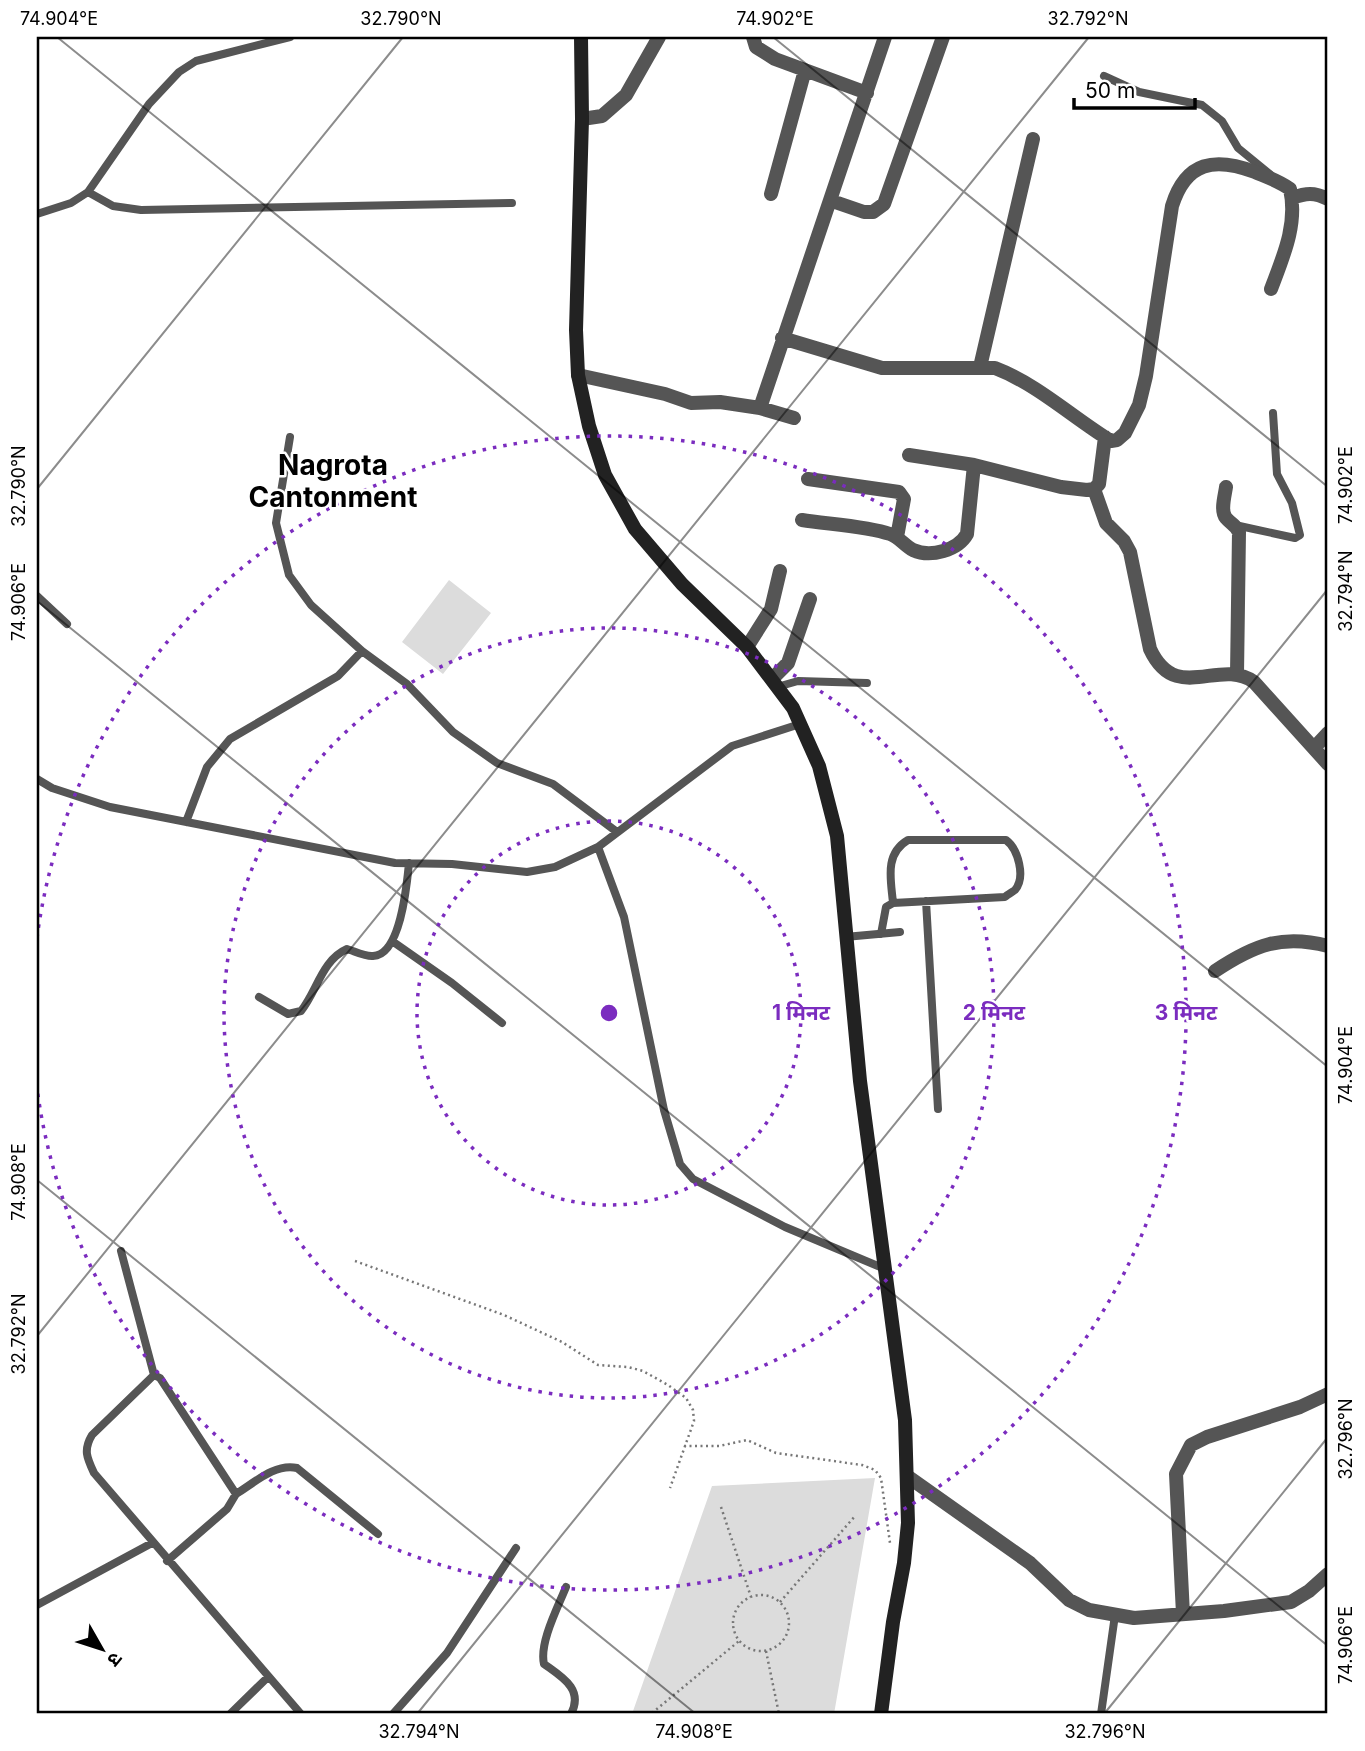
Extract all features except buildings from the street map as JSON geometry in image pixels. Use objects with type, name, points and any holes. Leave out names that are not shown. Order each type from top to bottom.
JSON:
[{"type":"main road","points":[[581,37],[582,119],[576,330],[578,375],[589,426],[605,475],[635,529],[682,584],[747,647],[793,708],[818,766],[837,836],[860,1081],[903,1409],[907,1476],[908,1523],[905,1556],[881,1714]]},
{"type":"street","points":[[582,119],[602,116],[626,95],[659,37]]},
{"type":"street","points":[[753,37],[762,52],[867,93]]},
{"type":"street","points":[[760,408],[782,338],[832,201],[885,37]]},
{"type":"street","points":[[832,201],[864,212],[873,212],[884,204],[943,37]]},
{"type":"street","points":[[771,194],[805,70]]},
{"type":"street","points":[[980,367],[1033,139]]},
{"type":"street","points":[[782,338],[883,368],[995,368],[1008,373],[1111,441],[1117,440],[1125,433],[1139,405],[1146,376],[1172,206],[1180,185],[1188,176],[1201,168],[1233,164],[1278,181],[1290,189],[1291,236],[1271,289]]},
{"type":"street","points":[[1292,198],[1316,193],[1328,199]]},
{"type":"street","points":[[578,375],[665,394],[691,403],[720,402],[760,408],[794,418]]},
{"type":"street","points":[[909,456],[974,465],[1087,490],[1094,489],[1101,478],[1105,438]]},
{"type":"street","points":[[802,520],[890,534],[913,550],[922,552],[954,548],[967,534],[974,465]]},
{"type":"street","points":[[808,479],[899,492],[904,499],[897,537]]},
{"type":"street","points":[[1226,487],[1223,510],[1226,519],[1235,525],[1239,532],[1237,674]]},
{"type":"street","points":[[1094,489],[1106,523],[1124,541],[1130,552],[1150,649],[1156,663],[1171,675],[1184,677],[1237,674],[1245,676],[1254,682],[1328,764]]},
{"type":"street","points":[[747,647],[771,609],[780,571]]},
{"type":"street","points":[[774,683],[788,663],[810,599]]},
{"type":"street","points":[[1314,748],[1328,733]]},
{"type":"street","points":[[1215,971],[1241,954],[1266,944],[1289,940],[1328,946]]},
{"type":"street","points":[[1183,1614],[1175,1489],[1176,1474],[1184,1456],[1195,1442],[1300,1407],[1328,1394]]},
{"type":"street","points":[[907,1476],[1030,1563],[1069,1600],[1089,1610],[1134,1618],[1291,1602],[1328,1574]]},
{"type":"lane","points":[[37,214],[71,203],[88,192],[149,104],[179,72],[195,61],[290,37]]},
{"type":"lane","points":[[1104,76],[1139,92],[1202,104],[1222,121],[1238,148],[1278,181]]},
{"type":"lane","points":[[88,192],[113,206],[141,210],[512,203]]},
{"type":"lane","points":[[1235,525],[1295,538],[1300,535],[1292,503],[1278,474],[1273,413]]},
{"type":"lane","points":[[290,437],[276,523],[289,575],[311,605],[362,651],[407,684],[453,732],[497,762],[553,784],[617,832]]},
{"type":"lane","points":[[37,596],[68,624]]},
{"type":"lane","points":[[186,822],[207,767],[230,739],[338,676],[362,651]]},
{"type":"lane","points":[[774,683],[867,683]]},
{"type":"lane","points":[[37,779],[52,788],[110,807],[396,863],[452,864],[527,872],[555,867],[598,847],[732,746],[800,724]]},
{"type":"lane","points":[[881,934],[886,907],[893,903],[1005,897],[1015,891],[1019,883],[1019,865],[1011,844],[1006,840],[990,839],[908,840],[895,852],[889,867],[893,903]]},
{"type":"lane","points":[[598,847],[624,917],[664,1110],[680,1164],[693,1179],[785,1227],[885,1269]]},
{"type":"lane","points":[[259,997],[288,1014],[301,1011],[324,971],[340,952],[347,949],[373,956],[383,953],[392,941],[404,906],[409,863]]},
{"type":"lane","points":[[926,901],[938,1109]]},
{"type":"lane","points":[[845,937],[900,932]]},
{"type":"lane","points":[[392,941],[453,983],[502,1023]]},
{"type":"lane","points":[[121,1251],[154,1375],[160,1378],[236,1494]]},
{"type":"lane","points":[[154,1375],[92,1435],[86,1445],[86,1457],[94,1473],[167,1561],[301,1714]]},
{"type":"lane","points":[[167,1561],[228,1509],[236,1494],[287,1466],[297,1468],[378,1534]]},
{"type":"lane","points":[[37,1605],[152,1543]]},
{"type":"lane","points":[[393,1714],[447,1653],[516,1548]]},
{"type":"lane","points":[[566,1587],[543,1647],[543,1659],[544,1664],[569,1683],[574,1691],[574,1709],[571,1714]]},
{"type":"lane","points":[[1101,1714],[1115,1615]]},
{"type":"lane","points":[[230,1714],[268,1677]]},
{"type":"path","points":[[355,1261],[505,1314],[562,1342],[598,1365],[636,1368],[668,1385],[686,1398],[693,1410],[694,1421],[670,1488]]},
{"type":"path","points":[[684,1446],[719,1446],[747,1440],[776,1453],[869,1467],[881,1478],[888,1539],[893,1549],[905,1556]]},
{"type":"path","points":[[721,1507],[751,1597]]},
{"type":"path","points":[[780,1602],[856,1515]]},
{"type":"path","points":[[764,1595],[780,1602],[789,1615],[788,1631],[780,1644],[766,1651],[750,1650],[739,1641],[733,1630],[739,1604],[751,1597],[764,1595]]},
{"type":"path","points":[[652,1713],[739,1641]]},
{"type":"path","points":[[766,1651],[779,1714]]},
{"type":"shaded area","points":[[449,580],[491,613],[443,674],[402,642]]},
{"type":"shaded area","points":[[875,1478],[834,1714],[632,1714],[712,1486]]},
{"type":"district","name":"Nagrota Cantonment","points":[[333,481]]}]
